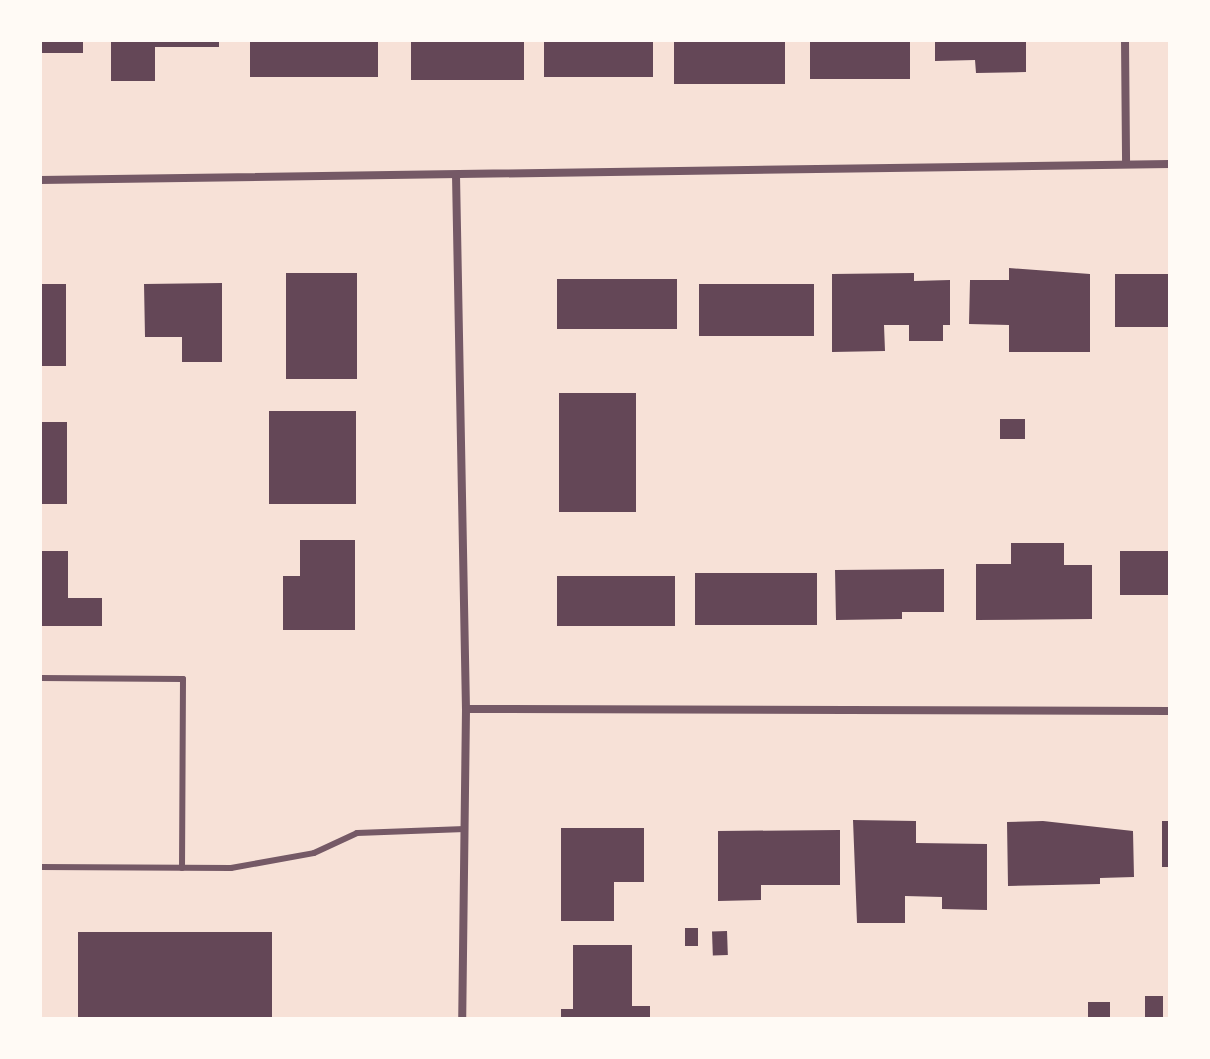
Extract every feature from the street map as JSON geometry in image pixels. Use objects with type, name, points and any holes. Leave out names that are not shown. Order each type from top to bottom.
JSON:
[{"type":"street","points":[[1125,40],[1126,164]]},
{"type":"street","points":[[40,180],[1170,164]]},
{"type":"street","points":[[456,175],[466,709],[462,1019]]},
{"type":"street","points":[[466,709],[1170,711]]},
{"type":"lane","points":[[40,678],[183,679],[182,868]]},
{"type":"lane","points":[[40,867],[231,868],[314,853],[357,833],[465,829]]},
{"type":"building","points":[[40,40],[83,40],[83,53],[40,53]]},
{"type":"building","points":[[111,40],[219,40],[219,47],[155,47],[155,81],[111,81]]},
{"type":"building","points":[[250,40],[378,40],[378,77],[250,77]]},
{"type":"building","points":[[411,40],[524,40],[524,80],[411,80]]},
{"type":"building","points":[[544,40],[653,40],[653,77],[544,77]]},
{"type":"building","points":[[674,40],[785,40],[785,84],[674,84]]},
{"type":"building","points":[[810,40],[910,40],[910,79],[810,79]]},
{"type":"building","points":[[935,40],[1026,40],[1026,72],[976,73],[975,60],[935,61]]},
{"type":"building","points":[[1009,268],[1090,274],[1090,352],[1009,352],[1009,325],[969,324],[970,280],[1009,280]]},
{"type":"building","points":[[286,273],[357,273],[357,379],[286,379]]},
{"type":"building","points":[[914,273],[914,281],[950,280],[950,325],[943,325],[943,341],[909,341],[909,325],[884,325],[885,351],[832,352],[832,274]]},
{"type":"building","points":[[1115,274],[1170,274],[1170,327],[1115,327]]},
{"type":"building","points":[[557,279],[677,279],[677,329],[557,329]]},
{"type":"building","points":[[222,283],[222,362],[182,362],[182,337],[145,337],[144,284]]},
{"type":"building","points":[[40,284],[66,284],[66,366],[40,366]]},
{"type":"building","points":[[699,284],[814,284],[814,336],[699,336]]},
{"type":"building","points":[[559,393],[636,393],[636,512],[559,512]]},
{"type":"building","points":[[269,411],[356,411],[356,504],[269,504]]},
{"type":"building","points":[[1000,419],[1025,419],[1025,439],[1000,439]]},
{"type":"building","points":[[40,422],[67,422],[67,504],[40,504]]},
{"type":"building","points":[[300,540],[355,540],[355,630],[283,630],[283,576],[300,576]]},
{"type":"building","points":[[1011,543],[1064,543],[1064,565],[1092,565],[1092,619],[976,620],[976,564],[1011,564]]},
{"type":"building","points":[[40,551],[68,551],[68,598],[102,598],[102,626],[40,626]]},
{"type":"building","points":[[1120,551],[1170,551],[1170,595],[1120,595]]},
{"type":"building","points":[[944,569],[944,612],[902,612],[902,619],[836,620],[835,570]]},
{"type":"building","points":[[695,573],[817,573],[817,625],[695,625]]},
{"type":"building","points":[[557,576],[675,576],[675,626],[557,626]]},
{"type":"building","points":[[853,820],[916,821],[916,843],[987,844],[987,910],[942,909],[942,897],[905,896],[905,923],[857,923]]},
{"type":"building","points":[[1043,821],[1133,831],[1134,877],[1100,878],[1100,884],[1008,886],[1007,822]]},
{"type":"building","points":[[1162,821],[1170,821],[1170,867],[1162,867]]},
{"type":"building","points":[[561,828],[644,828],[644,882],[614,882],[614,921],[561,921]]},
{"type":"building","points":[[840,830],[840,885],[761,885],[761,900],[718,901],[718,831]]},
{"type":"building","points":[[685,928],[698,928],[698,946],[685,946]]},
{"type":"building","points":[[727,931],[728,955],[713,956],[712,932]]},
{"type":"building","points":[[78,932],[272,932],[272,1019],[78,1019]]},
{"type":"building","points":[[573,945],[632,945],[632,1006],[650,1006],[650,1019],[561,1019],[561,1009],[573,1009]]},
{"type":"building","points":[[1145,996],[1163,996],[1163,1018],[1145,1018]]},
{"type":"building","points":[[1088,1002],[1110,1002],[1110,1019],[1088,1019]]}]
